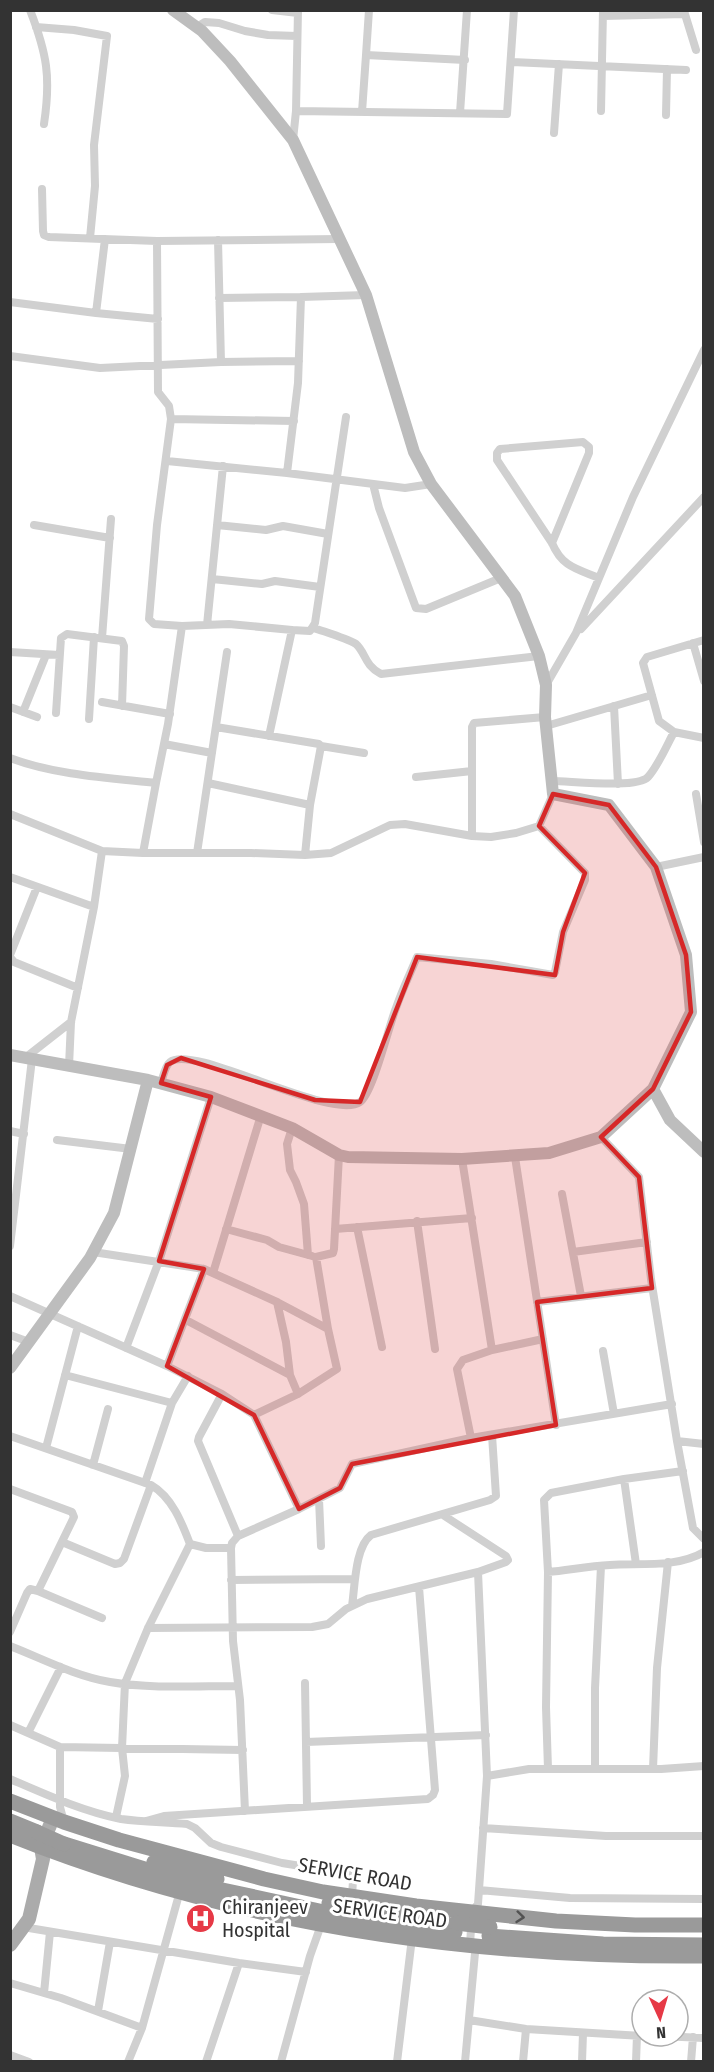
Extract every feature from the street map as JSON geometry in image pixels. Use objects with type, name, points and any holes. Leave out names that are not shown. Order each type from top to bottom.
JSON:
[{"type":"highway","name":"SERVICE ROAD","points":[[10,1801],[53,1834],[135,1879],[234,1906],[321,1925],[412,1938],[481,1941],[616,1955],[704,1956]]},
{"type":"highway","points":[[10,1811],[53,1834]]},
{"type":"highway","points":[[10,1821],[270,1892],[455,1927],[481,1941],[704,1945]]},
{"type":"highway","name":"SERVICE ROAD","points":[[10,1835],[53,1834],[162,1853],[322,1892],[416,1906],[477,1910],[585,1923],[704,1925]]},
{"type":"highway","points":[[481,1941],[556,1932],[704,1936]]},
{"type":"main road","points":[[10,1945],[29,1919],[53,1834]]},
{"type":"street","points":[[30,10],[47,66],[48,98],[44,124]]},
{"type":"street","points":[[10,814],[102,851],[305,855],[331,853],[390,825],[405,824],[472,836],[491,837],[516,833],[539,826],[553,794],[545,722],[546,685],[539,656],[515,596],[431,484],[414,452],[366,296],[293,140],[230,61],[197,27],[173,10]]},
{"type":"street","points":[[272,10],[298,12],[296,111],[293,140]]},
{"type":"street","points":[[362,112],[369,10]]},
{"type":"street","points":[[460,113],[467,10]]},
{"type":"street","points":[[296,111],[507,114],[514,10]]},
{"type":"street","points":[[602,111],[603,13],[684,12],[696,50]]},
{"type":"street","points":[[197,27],[205,22],[219,23],[268,35],[297,36]]},
{"type":"street","points":[[36,27],[74,30],[107,36],[94,145],[95,186],[90,238]]},
{"type":"street","points":[[366,55],[465,60]]},
{"type":"street","points":[[512,62],[686,70]]},
{"type":"street","points":[[554,133],[559,64]]},
{"type":"street","points":[[666,115],[667,69]]},
{"type":"street","points":[[42,189],[44,235],[157,241],[339,239]]},
{"type":"street","points":[[96,313],[105,239]]},
{"type":"street","points":[[218,240],[221,362]]},
{"type":"street","points":[[157,241],[158,392],[169,406],[171,419],[157,525],[149,619],[154,624],[182,626],[229,624],[292,630],[314,628],[356,645],[367,663],[381,674],[539,656]]},
{"type":"street","points":[[219,298],[366,296]]},
{"type":"street","points":[[287,473],[299,361],[301,297]]},
{"type":"street","points":[[10,302],[158,319]]},
{"type":"street","points":[[546,685],[576,633],[633,497],[699,370],[704,350]]},
{"type":"street","points":[[10,356],[100,368],[299,361]]},
{"type":"street","points":[[314,628],[346,417]]},
{"type":"street","points":[[171,419],[294,421]]},
{"type":"street","points":[[552,543],[589,453],[589,447],[584,442],[500,449],[496,456],[498,460],[552,543],[557,555],[564,562],[599,578]]},
{"type":"street","points":[[167,461],[405,488],[431,484]]},
{"type":"street","points":[[207,625],[223,466]]},
{"type":"street","points":[[373,484],[379,508],[416,608],[426,609],[501,578]]},
{"type":"street","points":[[576,633],[704,497]]},
{"type":"street","points":[[89,719],[111,519]]},
{"type":"street","points":[[34,525],[110,538]]},
{"type":"street","points":[[217,525],[266,530],[283,526],[328,534]]},
{"type":"street","points":[[212,579],[262,584],[275,580],[320,587]]},
{"type":"street","points":[[143,853],[170,714],[182,626]]},
{"type":"street","points":[[269,736],[292,630]]},
{"type":"street","points":[[56,713],[59,655],[63,635],[122,641],[124,646],[122,706]]},
{"type":"street","points":[[704,640],[647,657],[643,663],[659,721],[675,732],[704,738]]},
{"type":"street","points":[[693,643],[704,681]]},
{"type":"street","points":[[10,651],[59,655]]},
{"type":"street","points":[[197,853],[227,652]]},
{"type":"street","points":[[23,712],[46,655]]},
{"type":"street","points":[[472,836],[472,727],[474,723],[545,722],[652,695]]},
{"type":"street","points":[[102,702],[170,714]]},
{"type":"street","points":[[614,706],[618,784]]},
{"type":"street","points":[[10,707],[37,717]]},
{"type":"street","points":[[216,727],[364,753]]},
{"type":"street","points":[[552,781],[639,783],[648,777],[675,732]]},
{"type":"street","points":[[164,744],[212,753]]},
{"type":"street","points":[[305,855],[310,805],[321,746]]},
{"type":"street","points":[[10,758],[25,764],[89,775],[156,783]]},
{"type":"street","points":[[416,777],[472,771]]},
{"type":"street","points":[[208,783],[310,805]]},
{"type":"street","points":[[10,1055],[148,1080],[211,1097],[292,1128],[339,1155],[348,1157],[462,1159],[515,1156],[549,1153],[601,1137],[652,1089],[691,1012],[686,955],[656,867],[609,805],[553,794]]},
{"type":"street","points":[[696,794],[704,842]]},
{"type":"street","points":[[161,1083],[167,1065],[181,1058],[207,1064],[315,1100],[356,1104],[360,1102],[368,1088],[395,1008],[417,957],[491,964],[553,975],[563,932],[585,880],[585,873],[539,826]]},
{"type":"street","points":[[69,1066],[71,1022],[94,907],[102,851]]},
{"type":"street","points":[[656,867],[704,857]]},
{"type":"street","points":[[10,877],[94,907]]},
{"type":"street","points":[[37,887],[14,937],[10,956],[14,962],[78,988]]},
{"type":"street","points":[[10,1246],[24,1134],[29,1058],[71,1022]]},
{"type":"street","points":[[10,1368],[93,1252],[114,1213],[148,1080]]},
{"type":"street","points":[[652,1089],[669,1120],[704,1152]]},
{"type":"street","points":[[126,1348],[159,1261],[211,1097]]},
{"type":"street","points":[[167,1365],[226,1229],[261,1115]]},
{"type":"street","points":[[254,1415],[298,1394],[337,1370],[312,1256],[304,1204],[290,1170],[287,1144],[292,1128]]},
{"type":"street","points":[[10,1131],[24,1134]]},
{"type":"street","points":[[601,1137],[639,1177],[652,1288],[677,1441],[693,1528],[704,1539]]},
{"type":"street","points":[[57,1140],[131,1149]]},
{"type":"street","points":[[226,1229],[312,1256],[333,1253],[339,1155]]},
{"type":"street","points":[[515,1156],[556,1425]]},
{"type":"street","points":[[462,1159],[492,1350]]},
{"type":"street","points":[[562,1194],[581,1296]]},
{"type":"street","points":[[335,1229],[472,1218]]},
{"type":"street","points":[[417,1221],[435,1349]]},
{"type":"street","points":[[357,1227],[382,1347]]},
{"type":"street","points":[[573,1252],[647,1242]]},
{"type":"street","points":[[93,1252],[159,1261],[208,1271],[277,1302],[328,1329]]},
{"type":"street","points":[[537,1302],[652,1288]]},
{"type":"street","points":[[10,1296],[167,1365],[222,1394],[254,1415],[299,1509]]},
{"type":"street","points":[[277,1302],[286,1342],[290,1375],[298,1394]]},
{"type":"street","points":[[186,1320],[290,1375]]},
{"type":"street","points":[[46,1448],[78,1326]]},
{"type":"street","points":[[10,1335],[29,1342]]},
{"type":"street","points":[[471,1438],[457,1369],[463,1360],[492,1350],[543,1339]]},
{"type":"street","points":[[603,1351],[614,1414]]},
{"type":"street","points":[[65,1375],[172,1403]]},
{"type":"street","points":[[62,1542],[115,1564],[124,1559],[172,1403],[188,1376]]},
{"type":"street","points":[[222,1394],[198,1441],[238,1536]]},
{"type":"street","points":[[245,1811],[243,1750],[232,1628],[231,1548],[238,1536],[340,1488],[352,1464],[471,1438],[672,1404]]},
{"type":"street","points":[[93,1465],[108,1409]]},
{"type":"street","points":[[352,1606],[358,1561],[364,1540],[371,1535],[443,1515],[496,1496],[492,1435]]},
{"type":"street","points":[[10,1436],[158,1489],[180,1517],[190,1544],[148,1628],[125,1683],[122,1748],[125,1776],[116,1817]]},
{"type":"street","points":[[677,1441],[704,1444]]},
{"type":"street","points":[[548,1769],[546,1696],[548,1572],[544,1505],[547,1496],[551,1493],[624,1479],[683,1471]]},
{"type":"street","points":[[624,1479],[636,1564]]},
{"type":"street","points":[[10,1490],[74,1514],[38,1591]]},
{"type":"street","points":[[319,1499],[321,1546]]},
{"type":"street","points":[[148,1628],[320,1626],[328,1624],[352,1606],[367,1599],[478,1572],[508,1560],[506,1556],[443,1515]]},
{"type":"street","points":[[190,1544],[206,1548],[231,1548]]},
{"type":"street","points":[[548,1572],[668,1562],[697,1556],[704,1552]]},
{"type":"street","points":[[653,1769],[657,1668],[668,1562]]},
{"type":"street","points":[[595,1769],[595,1688],[601,1566]]},
{"type":"street","points":[[465,2061],[481,1941],[477,1910],[487,1776],[478,1572]]},
{"type":"street","points":[[231,1580],[356,1579]]},
{"type":"street","points":[[146,1821],[164,1816],[428,1799],[433,1795],[435,1790],[419,1587]]},
{"type":"street","points":[[10,1632],[30,1590],[38,1591],[102,1618]]},
{"type":"street","points":[[10,1646],[61,1667],[110,1682],[168,1686],[238,1686]]},
{"type":"street","points":[[28,1733],[61,1667]]},
{"type":"street","points":[[305,1683],[307,1806]]},
{"type":"street","points":[[10,1725],[60,1747],[243,1750]]},
{"type":"street","points":[[306,1742],[486,1735]]},
{"type":"street","points":[[53,1834],[60,1801],[60,1747]]},
{"type":"street","points":[[487,1776],[529,1769],[653,1769],[704,1766]]},
{"type":"street","points":[[10,1779],[60,1801],[116,1817],[187,1824],[195,1828],[211,1843],[221,1847],[282,1863],[351,1876],[352,1895]]},
{"type":"street","points":[[483,1827],[606,1836],[704,1836]]},
{"type":"street","points":[[479,1890],[570,1898],[704,1899]]},
{"type":"street","points":[[132,2060],[180,1891]]},
{"type":"street","points":[[281,2061],[321,1925]]},
{"type":"street","points":[[23,1928],[306,1972]]},
{"type":"street","points":[[44,1993],[50,1932]]},
{"type":"street","points":[[396,2061],[412,1938]]},
{"type":"street","points":[[98,2012],[110,1942]]},
{"type":"street","points":[[206,2061],[239,1963]]},
{"type":"street","points":[[10,1983],[142,2028]]},
{"type":"street","points":[[469,2020],[526,2029],[630,2035]]},
{"type":"street","points":[[523,2061],[526,2029]]},
{"type":"street","points":[[582,2061],[584,2033]]},
{"type":"street","points":[[690,2037],[704,2037]]},
{"type":"street","points":[[691,2061],[693,2037]]},
{"type":"street","points":[[10,2055],[29,2061]]},
{"type":"highlighted area","points":[[553,794],[609,805],[656,867],[686,955],[691,1012],[653,1089],[601,1137],[639,1177],[652,1288],[537,1302],[556,1425],[352,1464],[340,1488],[299,1509],[254,1415],[167,1366],[204,1269],[159,1261],[211,1097],[161,1083],[167,1065],[181,1058],[315,1100],[360,1102],[417,957],[555,975],[563,932],[585,873],[539,826]]},
{"type":"place","name":"Chiranjeev Hospital","points":[[201,1919]]}]
